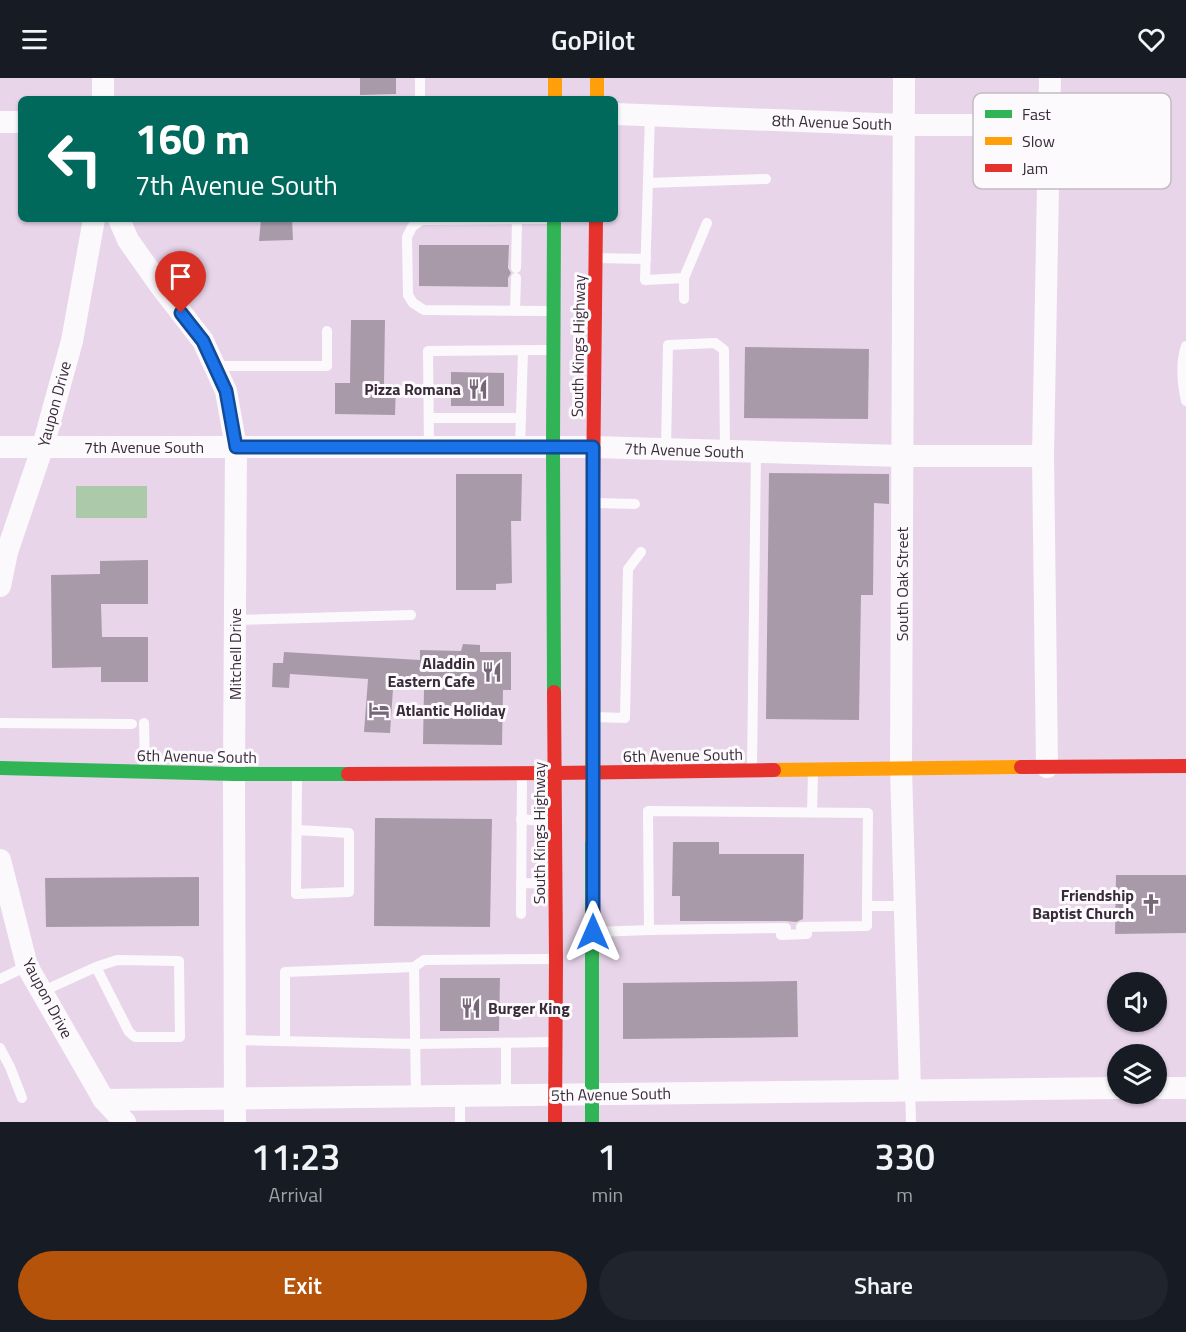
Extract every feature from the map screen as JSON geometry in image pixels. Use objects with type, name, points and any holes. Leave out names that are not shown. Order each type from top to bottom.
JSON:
[{"type":"main road","points":[[555,78],[555,96]]},
{"type":"main road","points":[[597,78],[597,96]]},
{"type":"main road","name":"South Kings Highway","points":[[555,222],[553,447],[555,1122]]},
{"type":"main road","name":"South Kings Highway","points":[[592,1122],[593,447],[596,222]]},
{"type":"main road","name":"6th Avenue South","points":[[0,768],[297,774],[1186,766]]},
{"type":"street","points":[[103,78],[103,96]]},
{"type":"street","name":"South Oak Street","points":[[904,78],[901,768],[910,1090]]},
{"type":"street","name":"8th Avenue South","points":[[618,114],[973,124]]},
{"type":"street","points":[[0,122],[18,122]]},
{"type":"street","points":[[1047,767],[1043,456],[1049,189]]},
{"type":"street","name":"Yaupon Drive","points":[[0,586],[7,552],[43,447],[72,341],[93,222]]},
{"type":"street","name":"Mitchell Drive","points":[[120,222],[128,240],[203,341],[226,391],[236,447],[235,1122]]},
{"type":"street","name":"7th Avenue South","points":[[0,447],[593,447],[902,456],[1043,456]]},
{"type":"street","name":"Yaupon Drive","points":[[0,860],[27,966],[104,1100],[125,1122]]},
{"type":"street","points":[[1167,1088],[1186,1088]]},
{"type":"street","name":"5th Avenue South","points":[[104,1100],[1107,1089]]},
{"type":"lane","points":[[420,78],[420,96]]},
{"type":"lane","points":[[650,115],[645,280],[684,278]]},
{"type":"lane","points":[[648,183],[766,179]]},
{"type":"lane","points":[[418,222],[412,227],[407,237],[408,295],[412,303],[424,310],[554,311]]},
{"type":"lane","points":[[515,311],[518,222]]},
{"type":"lane","points":[[684,300],[684,278],[707,222]]},
{"type":"lane","points":[[595,258],[646,259]]},
{"type":"lane","points":[[215,366],[327,366],[327,331]]},
{"type":"lane","points":[[666,449],[668,345],[715,343],[724,350],[725,451]]},
{"type":"lane","points":[[1186,346],[1182,357],[1186,401]]},
{"type":"lane","points":[[429,447],[428,351],[554,350]]},
{"type":"lane","points":[[520,447],[523,351]]},
{"type":"lane","points":[[429,418],[521,418]]},
{"type":"lane","points":[[752,770],[756,452]]},
{"type":"lane","points":[[593,503],[635,504]]},
{"type":"lane","points":[[592,717],[625,718],[628,569],[641,552]]},
{"type":"lane","points":[[235,620],[411,615]]},
{"type":"lane","points":[[0,723],[132,724]]},
{"type":"lane","points":[[144,723],[145,771]]},
{"type":"lane","points":[[812,812],[813,769]]},
{"type":"lane","points":[[522,773],[522,914]]},
{"type":"lane","points":[[297,774],[296,894],[349,892],[349,832],[297,830]]},
{"type":"lane","points":[[593,932],[784,928],[781,935],[807,934],[804,927],[867,926],[868,813],[648,811],[649,930]]},
{"type":"lane","points":[[521,819],[555,822]]},
{"type":"lane","points":[[521,883],[556,884]]},
{"type":"lane","points":[[867,906],[905,906]]},
{"type":"lane","points":[[285,1041],[285,972],[414,967],[424,960],[556,959]]},
{"type":"lane","points":[[41,992],[96,967],[117,960],[179,961],[180,1036],[135,1037],[129,1032],[96,967]]},
{"type":"lane","points":[[0,979],[27,966]]},
{"type":"lane","points":[[414,967],[416,1096]]},
{"type":"lane","points":[[236,1040],[415,1044],[555,1042]]},
{"type":"lane","points":[[506,1043],[506,1095]]},
{"type":"lane","points":[[0,1047],[22,1098]]},
{"type":"lane","points":[[910,1090],[911,1122]]},
{"type":"lane","points":[[460,1095],[460,1122]]},
{"type":"green space","points":[[76,486],[147,486],[147,518],[76,518]]},
{"type":"building","points":[[360,78],[396,78],[396,94],[360,95]]},
{"type":"building","points":[[261,222],[292,222],[293,240],[259,241]]},
{"type":"building","points":[[419,245],[509,245],[508,268],[511,273],[508,278],[508,287],[419,286]]},
{"type":"building","points":[[351,320],[385,320],[384,384],[396,384],[395,415],[335,414],[335,383],[350,383]]},
{"type":"building","points":[[745,347],[869,349],[868,419],[744,418]]},
{"type":"building","name":"Pizza Romana","points":[[451,372],[504,373],[504,406],[451,406]]},
{"type":"building","points":[[769,473],[889,474],[889,504],[874,503],[873,595],[861,595],[859,720],[766,719]]},
{"type":"building","points":[[456,474],[522,474],[521,521],[511,521],[512,583],[496,584],[496,590],[456,590]]},
{"type":"building","points":[[148,560],[148,604],[101,604],[102,637],[148,637],[148,682],[101,682],[101,667],[52,668],[51,575],[100,574],[100,561]]},
{"type":"building","points":[[463,644],[480,645],[480,652],[511,652],[511,690],[503,690],[502,745],[423,744],[424,689],[393,689],[390,733],[364,732],[368,679],[290,674],[289,688],[272,687],[273,663],[283,663],[284,652],[420,660],[420,650],[461,651]]},
{"type":"building","points":[[375,818],[492,819],[490,927],[374,926]]},
{"type":"building","points":[[673,842],[719,842],[719,854],[804,854],[803,919],[796,922],[680,921],[680,896],[672,896]]},
{"type":"building","name":"Friendship Baptist Church","points":[[1116,875],[1186,875],[1186,933],[1115,934]]},
{"type":"building","points":[[199,877],[199,926],[46,927],[45,878]]},
{"type":"building","points":[[440,978],[500,978],[499,1031],[440,1031]]},
{"type":"building","points":[[797,981],[798,1037],[623,1039],[623,983]]},
{"type":"traffic: fast","points":[[554,222],[554,692]]},
{"type":"traffic: fast","points":[[0,768],[234,774],[348,774]]},
{"type":"traffic: fast","points":[[592,840],[592,1122]]},
{"type":"traffic: slow","points":[[555,78],[555,96]]},
{"type":"traffic: slow","points":[[597,78],[597,96]]},
{"type":"traffic: slow","points":[[592,840],[593,488]]},
{"type":"traffic: slow","points":[[774,770],[1021,767]]},
{"type":"traffic: jam","points":[[593,488],[596,222]]},
{"type":"traffic: jam","points":[[554,692],[555,1122]]},
{"type":"traffic: jam","points":[[1021,767],[1186,766]]},
{"type":"traffic: jam","points":[[348,774],[774,770]]},
{"type":"place","name":"Pizza Romana","points":[[478,389]]},
{"type":"place","name":"Aladdin Eastern Cafe","points":[[492,672]]},
{"type":"place","name":"Atlantic Holiday","points":[[379,710]]},
{"type":"place","name":"Friendship Baptist Church","points":[[1151,904]]},
{"type":"place","name":"Burger King","points":[[471,1008]]},
{"type":"route","points":[[181,313],[203,341],[226,391],[236,447],[593,447],[593,932]]}]
